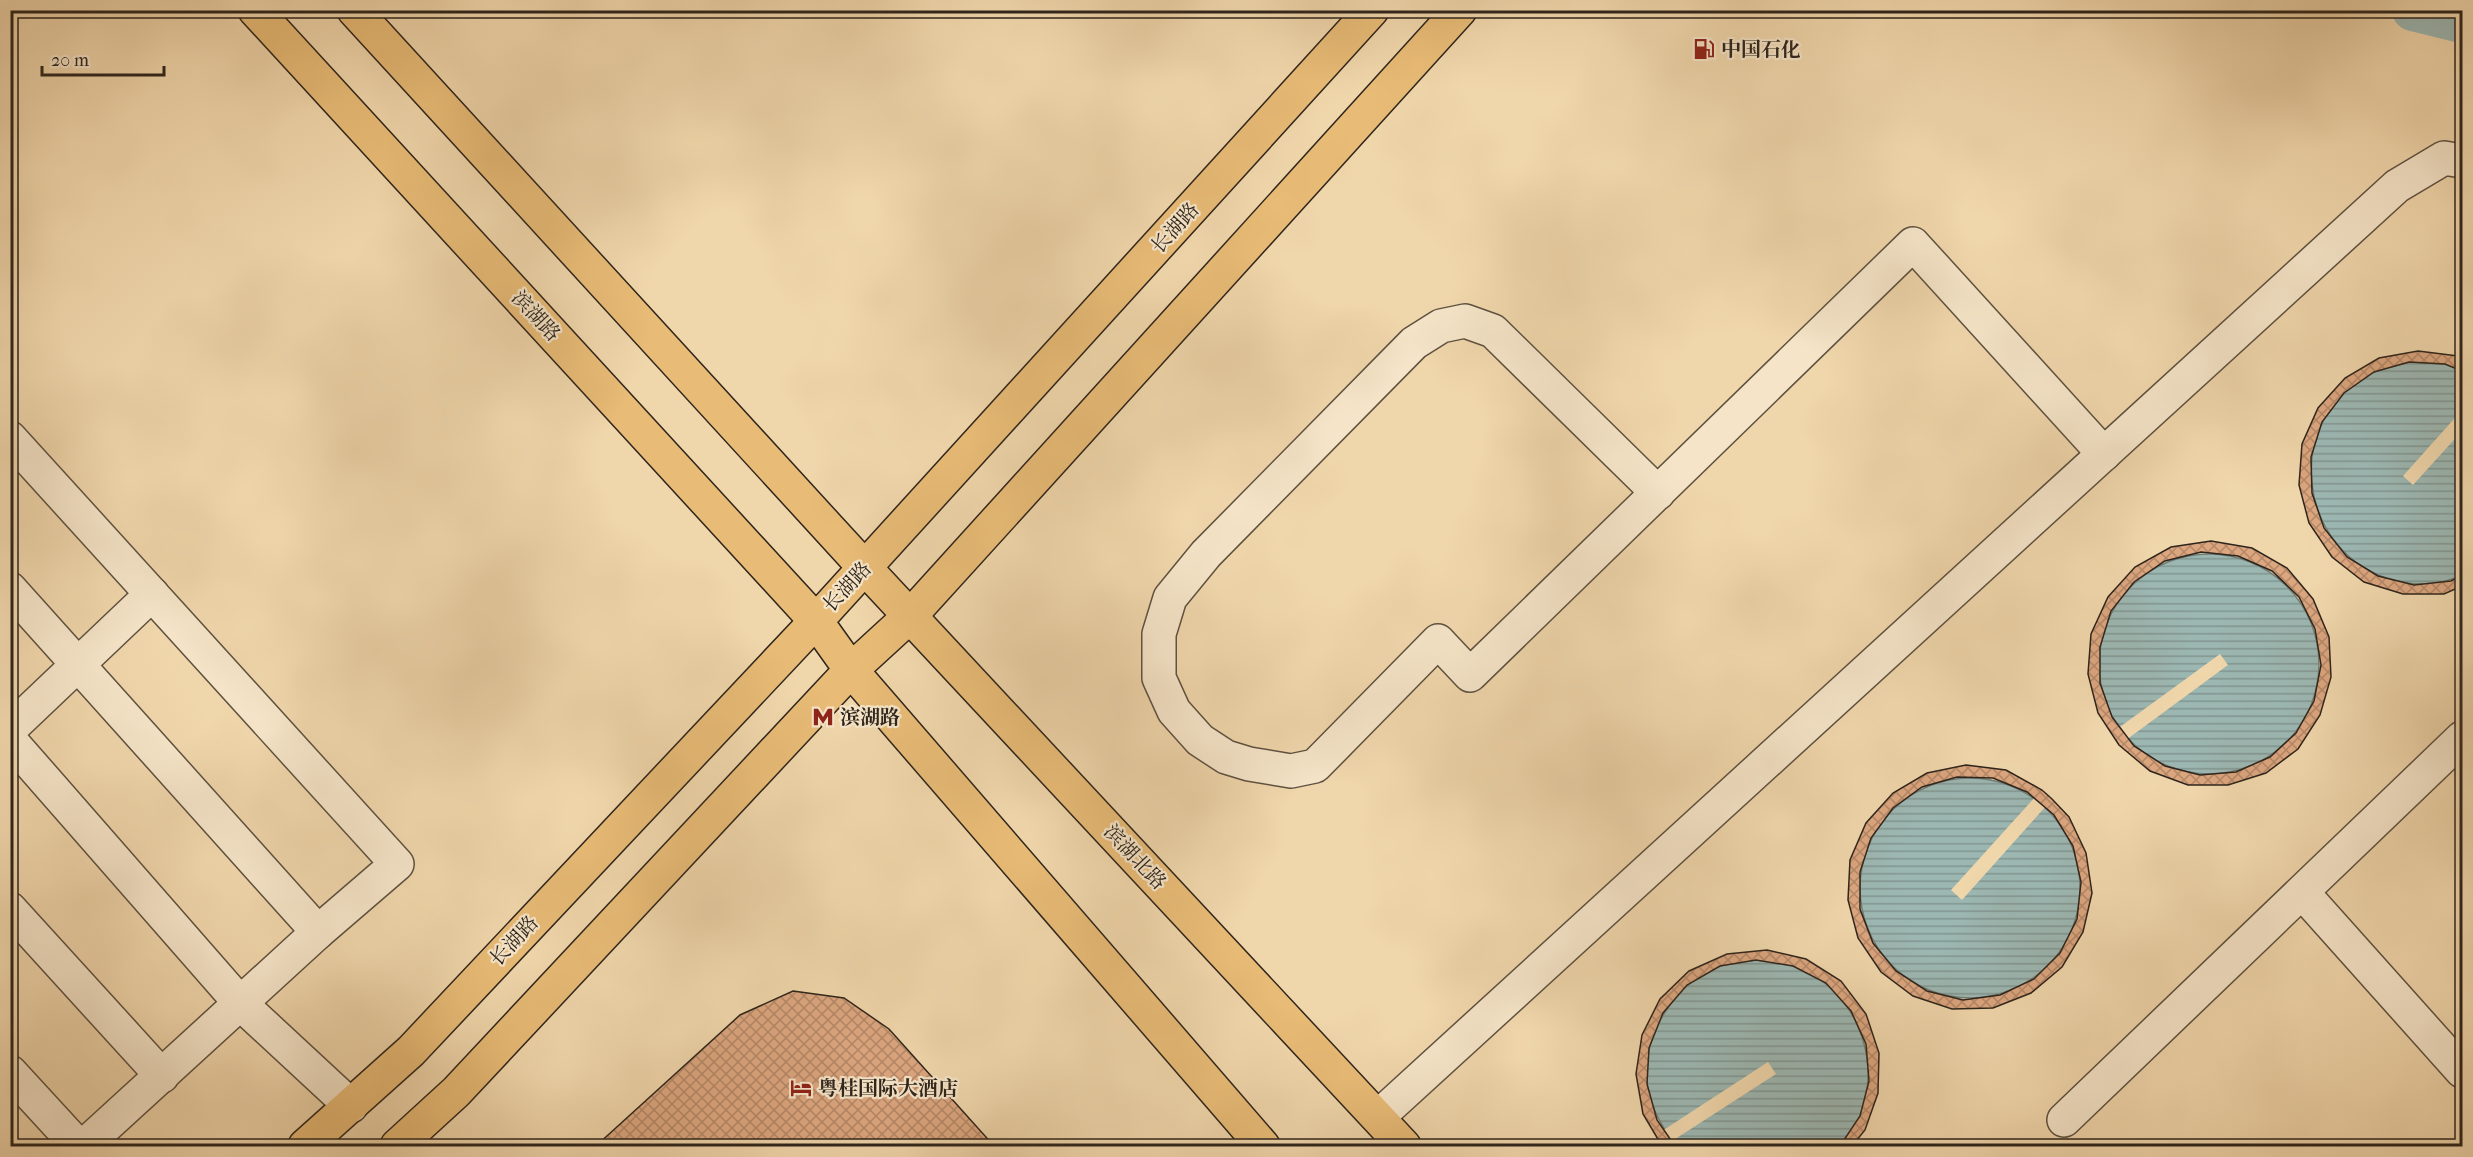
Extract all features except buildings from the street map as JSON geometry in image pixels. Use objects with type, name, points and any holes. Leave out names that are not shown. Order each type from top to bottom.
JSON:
[{"type":"main road","name":"滨湖路","points":[[255,10],[816,621]]},
{"type":"main road","points":[[354,10],[865,568]]},
{"type":"main road","name":"长湖路","points":[[305,1146],[411,1051],[816,621],[1372,10]]},
{"type":"main road","points":[[397,1146],[456,1092],[851,670],[910,615],[1460,10]]},
{"type":"main road","name":"滨湖北路","points":[[865,568],[1404,1146]]},
{"type":"main road","points":[[816,621],[851,670],[1263,1146]]},
{"type":"lane","points":[[1378,1117],[2397,186],[2444,158],[2463,161]]},
{"type":"lane","points":[[1658,493],[1494,331],[1465,321],[1441,326],[1414,343],[1191,571],[1170,598],[1159,634],[1159,678],[1174,711],[1200,740],[1226,757],[1249,764],[1291,771],[1315,766],[1438,641],[1470,675],[1658,493],[1913,244],[2104,454]]},
{"type":"lane","points":[[10,438],[397,864],[318,932],[84,1146]]},
{"type":"lane","points":[[10,589],[318,932]]},
{"type":"lane","points":[[10,729],[152,594]]},
{"type":"lane","points":[[2064,1120],[2463,738]]},
{"type":"lane","points":[[10,740],[241,1004],[351,1106]]},
{"type":"lane","points":[[2302,892],[2463,1071]]},
{"type":"lane","points":[[10,909],[162,1076]]},
{"type":"lane","points":[[10,1072],[78,1146]]},
{"type":"water","points":[[2409,362],[2445,364],[2462,371],[2462,575],[2430,584],[2396,581],[2362,566],[2337,544],[2320,515],[2312,484],[2313,451],[2324,420],[2344,393],[2374,372]]},
{"type":"water","points":[[2198,554],[2220,554],[2251,562],[2270,572],[2287,586],[2301,603],[2311,622],[2317,642],[2319,664],[2317,686],[2311,706],[2301,725],[2287,742],[2270,756],[2241,770],[2220,774],[2198,774],[2177,770],[2157,761],[2139,749],[2124,734],[2103,696],[2099,675],[2099,653],[2103,632],[2112,612],[2124,594],[2139,579],[2177,558]]},
{"type":"water","points":[[1959,778],[1981,778],[2012,786],[2031,796],[2048,810],[2062,827],[2072,846],[2078,866],[2080,888],[2078,910],[2072,930],[2062,949],[2048,966],[2031,980],[2002,994],[1981,998],[1959,998],[1938,994],[1918,985],[1900,973],[1885,958],[1864,920],[1860,899],[1860,877],[1864,856],[1873,836],[1885,818],[1900,803],[1938,782]]},
{"type":"water","points":[[1756,960],[1793,966],[1814,976],[1832,989],[1847,1007],[1858,1026],[1865,1048],[1868,1071],[1866,1094],[1860,1116],[1840,1146],[1675,1146],[1654,1109],[1647,1084],[1647,1066],[1650,1047],[1664,1013],[1688,985],[1703,974],[1720,966]]},
{"type":"pier","points":[[2462,410],[2462,431],[2413,485],[2403,476]]},
{"type":"pier","points":[[2220,654],[2228,665],[2126,740],[2117,729]]},
{"type":"pier","points":[[2036,796],[2047,805],[1962,900],[1951,890]]},
{"type":"pier","points":[[1768,1062],[1776,1074],[1669,1143],[1662,1131]]},
{"type":"waterway","points":[[2413,10],[2462,22]]},
{"type":"place","name":"中国石化","points":[[1704,49]]},
{"type":"place","name":"滨湖路","points":[[823,717]]},
{"type":"place","name":"粤桂国际大酒店","points":[[801,1088]]}]
